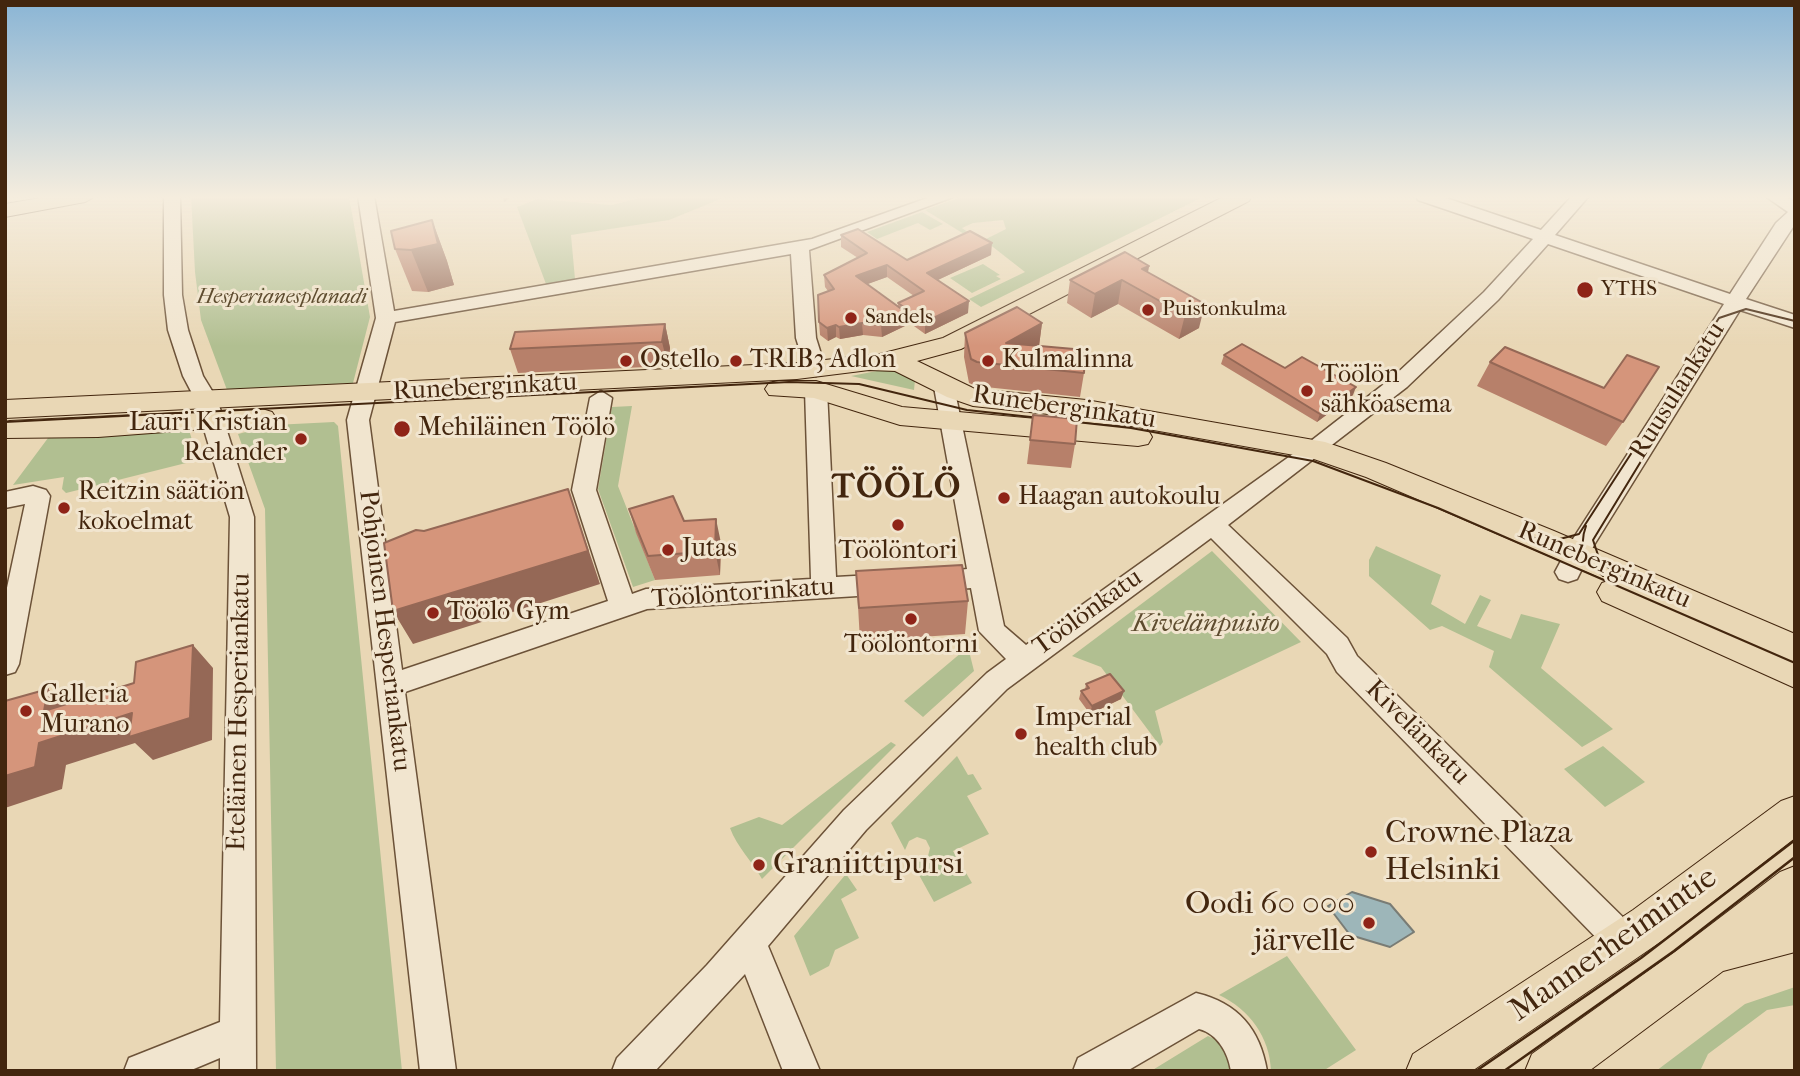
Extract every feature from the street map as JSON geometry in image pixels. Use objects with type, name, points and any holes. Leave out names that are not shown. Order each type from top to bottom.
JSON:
[{"type":"main road","points":[[882,361],[952,344],[1143,246]]},
{"type":"main road","points":[[884,410],[918,399],[939,383],[952,344]]},
{"type":"main road","name":"Runeberginkatu","points":[[5,410],[203,399],[363,403],[601,398],[789,388],[882,361],[910,367],[973,397],[1086,409],[1305,456],[1402,501],[1795,649]]},
{"type":"main road","name":"Runeberginkatu","points":[[363,403],[816,380],[895,415],[1114,433],[1305,456]]},
{"type":"main road","name":"Runeberginkatu","points":[[5,430],[203,399]]},
{"type":"main road","name":"Runeberginkatu","points":[[1572,563],[1795,673]]},
{"type":"main road","name":"Mannerheimintie","points":[[1430,1071],[1624,942],[1795,814]]},
{"type":"main road","points":[[1549,1071],[1711,952],[1795,886]]},
{"type":"main road","points":[[1711,952],[1795,930]]},
{"type":"street","name":"Eteläinen Hesperiankatu","points":[[173,246],[173,295],[178,330],[242,517],[238,1071]]},
{"type":"street","name":"Pohjoinen Hesperiankatu","points":[[374,246],[386,318],[363,403],[359,429],[438,1071]]},
{"type":"street","points":[[386,318],[804,246]]},
{"type":"street","name":"Töölönkatu","points":[[631,1071],[749,942],[855,820],[997,681],[1305,456],[1410,373],[1474,313],[1536,246]]},
{"type":"street","points":[[1574,246],[1795,323]]},
{"type":"street","name":"Ruusulankatu","points":[[1572,563],[1770,246]]},
{"type":"street","points":[[800,247],[806,338],[816,380],[824,588]]},
{"type":"street","points":[[939,383],[951,421],[992,631],[1024,659]]},
{"type":"street","points":[[601,398],[583,490],[623,606]]},
{"type":"street","points":[[5,500],[33,494],[38,496],[5,664]]},
{"type":"street","name":"Kivelänkatu","points":[[1211,523],[1337,646],[1347,664],[1624,942]]},
{"type":"street","name":"Töölöntorinkatu","points":[[391,685],[646,598],[982,578]]},
{"type":"street","points":[[749,942],[802,1071]]},
{"type":"street","points":[[1091,1071],[1196,1011],[1219,1018],[1231,1029],[1244,1049],[1249,1071]]},
{"type":"street","points":[[142,1071],[237,1032]]},
{"type":"green space","name":"Hesperianesplanadi","points":[[194,246],[358,246],[370,317],[353,383],[227,390],[201,320]]},
{"type":"green space","points":[[532,246],[572,246],[575,279],[546,284]]},
{"type":"green space","points":[[992,246],[1104,246],[981,307],[969,299],[1025,272]]},
{"type":"green space","points":[[983,264],[1000,275],[996,276],[1001,279],[972,293],[950,278]]},
{"type":"green space","points":[[896,370],[915,380],[914,390],[851,376]]},
{"type":"green space","points":[[632,406],[618,486],[655,580],[633,587],[598,489],[612,407]]},
{"type":"green space","points":[[334,422],[338,426],[402,1071],[276,1071],[265,509],[238,434],[274,425]]},
{"type":"green space","points":[[189,430],[198,460],[66,493],[62,489],[64,477],[13,485],[48,438]]},
{"type":"green space","points":[[1376,546],[1441,575],[1431,604],[1465,624],[1480,595],[1491,600],[1477,626],[1511,639],[1521,614],[1560,624],[1541,668],[1613,729],[1582,747],[1489,667],[1494,651],[1442,626],[1430,630],[1369,576],[1369,560]]},
{"type":"green space","name":"Kivelänpuisto","points":[[1212,551],[1301,642],[1155,711],[1163,742],[1160,746],[1101,667],[1072,656]]},
{"type":"green space","points":[[968,647],[974,671],[923,717],[904,701]]},
{"type":"green space","points":[[891,742],[896,745],[762,879],[730,828],[759,817],[782,825]]},
{"type":"green space","points":[[1603,746],[1645,782],[1605,807],[1564,769]]},
{"type":"green space","points":[[957,756],[968,775],[973,774],[982,789],[967,796],[989,834],[953,851],[972,883],[934,902],[909,857],[918,860],[928,856],[930,848],[926,840],[917,837],[909,841],[905,850],[891,823]]},
{"type":"green space","points":[[846,874],[857,890],[841,899],[859,938],[835,950],[829,966],[810,976],[794,936]]},
{"type":"green space","points":[[1287,956],[1356,1050],[1323,1071],[1271,1071],[1267,1047],[1256,1026],[1240,1008],[1219,995]]},
{"type":"green space","points":[[1795,987],[1795,1005],[1767,1010],[1708,1054],[1700,1071],[1656,1071],[1745,1004]]},
{"type":"green space","points":[[1208,1036],[1225,1044],[1235,1071],[1151,1071]]},
{"type":"water","points":[[1352,892],[1390,904],[1414,932],[1390,947],[1350,935],[1328,906]]},
{"type":"building","points":[[394,246],[428,246],[411,250],[395,249]]},
{"type":"building","points":[[857,246],[885,246],[907,260],[937,246],[985,246],[927,273],[969,301],[925,322],[898,303],[924,291],[887,265],[856,276],[907,313],[881,325],[862,323],[827,328],[819,322],[818,295],[834,289],[824,275],[867,253]]},
{"type":"building","points":[[1125,252],[1149,266],[1142,269],[1205,304],[1185,315],[1122,280],[1095,294],[1070,280]]},
{"type":"building","points":[[1017,307],[1042,323],[1006,343],[1085,350],[1084,373],[977,362],[971,359],[965,333]]},
{"type":"building","points":[[665,324],[662,342],[510,349],[515,332]]},
{"type":"building","name":"Töölön sähköasema","points":[[1242,344],[1285,368],[1302,357],[1356,387],[1320,414],[1224,355]]},
{"type":"building","points":[[1505,347],[1604,388],[1627,355],[1659,367],[1623,422],[1490,362]]},
{"type":"building","points":[[1033,415],[1077,419],[1075,444],[1030,440]]},
{"type":"building","points":[[568,489],[588,551],[393,611],[384,543],[416,530],[424,531]]},
{"type":"building","points":[[673,496],[684,521],[716,519],[715,551],[648,556],[629,509]]},
{"type":"building","points":[[962,565],[968,601],[859,608],[856,571]]},
{"type":"building","points":[[193,645],[190,718],[129,737],[132,713],[39,743],[35,767],[5,776],[5,701],[48,689],[44,711],[134,683],[136,662]]},
{"type":"building","points":[[1110,674],[1124,691],[1092,706],[1081,691],[1089,688],[1086,684]]},
{"type":"tram line","points":[[1518,535],[1552,541],[1579,534],[1719,318],[1746,309],[1795,321]]},
{"type":"tram line","points":[[1629,584],[1600,561],[1593,540],[1704,358]]},
{"type":"tram line","points":[[5,422],[789,382],[859,384],[967,410],[1131,428],[1313,461],[1438,508],[1795,663]]},
{"type":"tram line","points":[[1586,526],[1583,541],[1585,554],[1603,576]]},
{"type":"tram line","points":[[1476,1071],[1641,958],[1795,840]]},
{"type":"tram line","points":[[1504,1071],[1674,951],[1795,857]]},
{"type":"place","name":"YTHS","points":[[1585,290]]},
{"type":"place","name":"Puistonkulma","points":[[1148,310]]},
{"type":"place","name":"Sandels","points":[[851,318]]},
{"type":"place","name":"Ostello","points":[[626,361]]},
{"type":"place","name":"TRIB3 Adlon","points":[[736,361]]},
{"type":"place","name":"Kulmalinna","points":[[988,361]]},
{"type":"place","name":"Töölön sähköasema","points":[[1307,391]]},
{"type":"place","name":"Mehiläinen Töölö","points":[[402,429]]},
{"type":"place","name":"Lauri Kristian Relander","points":[[301,439]]},
{"type":"place","name":"Haagan autokoulu","points":[[1004,498]]},
{"type":"place","name":"Reitzin säätiön kokoelmat","points":[[64,508]]},
{"type":"place","name":"Töölöntori","points":[[898,525]]},
{"type":"place","name":"Jutas","points":[[668,550]]},
{"type":"place","name":"Töölö Gym","points":[[433,613]]},
{"type":"place","name":"Töölöntorni","points":[[911,619]]},
{"type":"place","name":"Galleria Murano","points":[[26,711]]},
{"type":"place","name":"Imperial health club","points":[[1021,734]]},
{"type":"place","name":"Crowne Plaza Helsinki","points":[[1371,852]]},
{"type":"place","name":"Graniittipursi","points":[[759,865]]},
{"type":"place","name":"Oodi 60 000 järvelle","points":[[1369,923]]},
{"type":"district","name":"TÖÖLÖ","points":[[897,489]]}]
